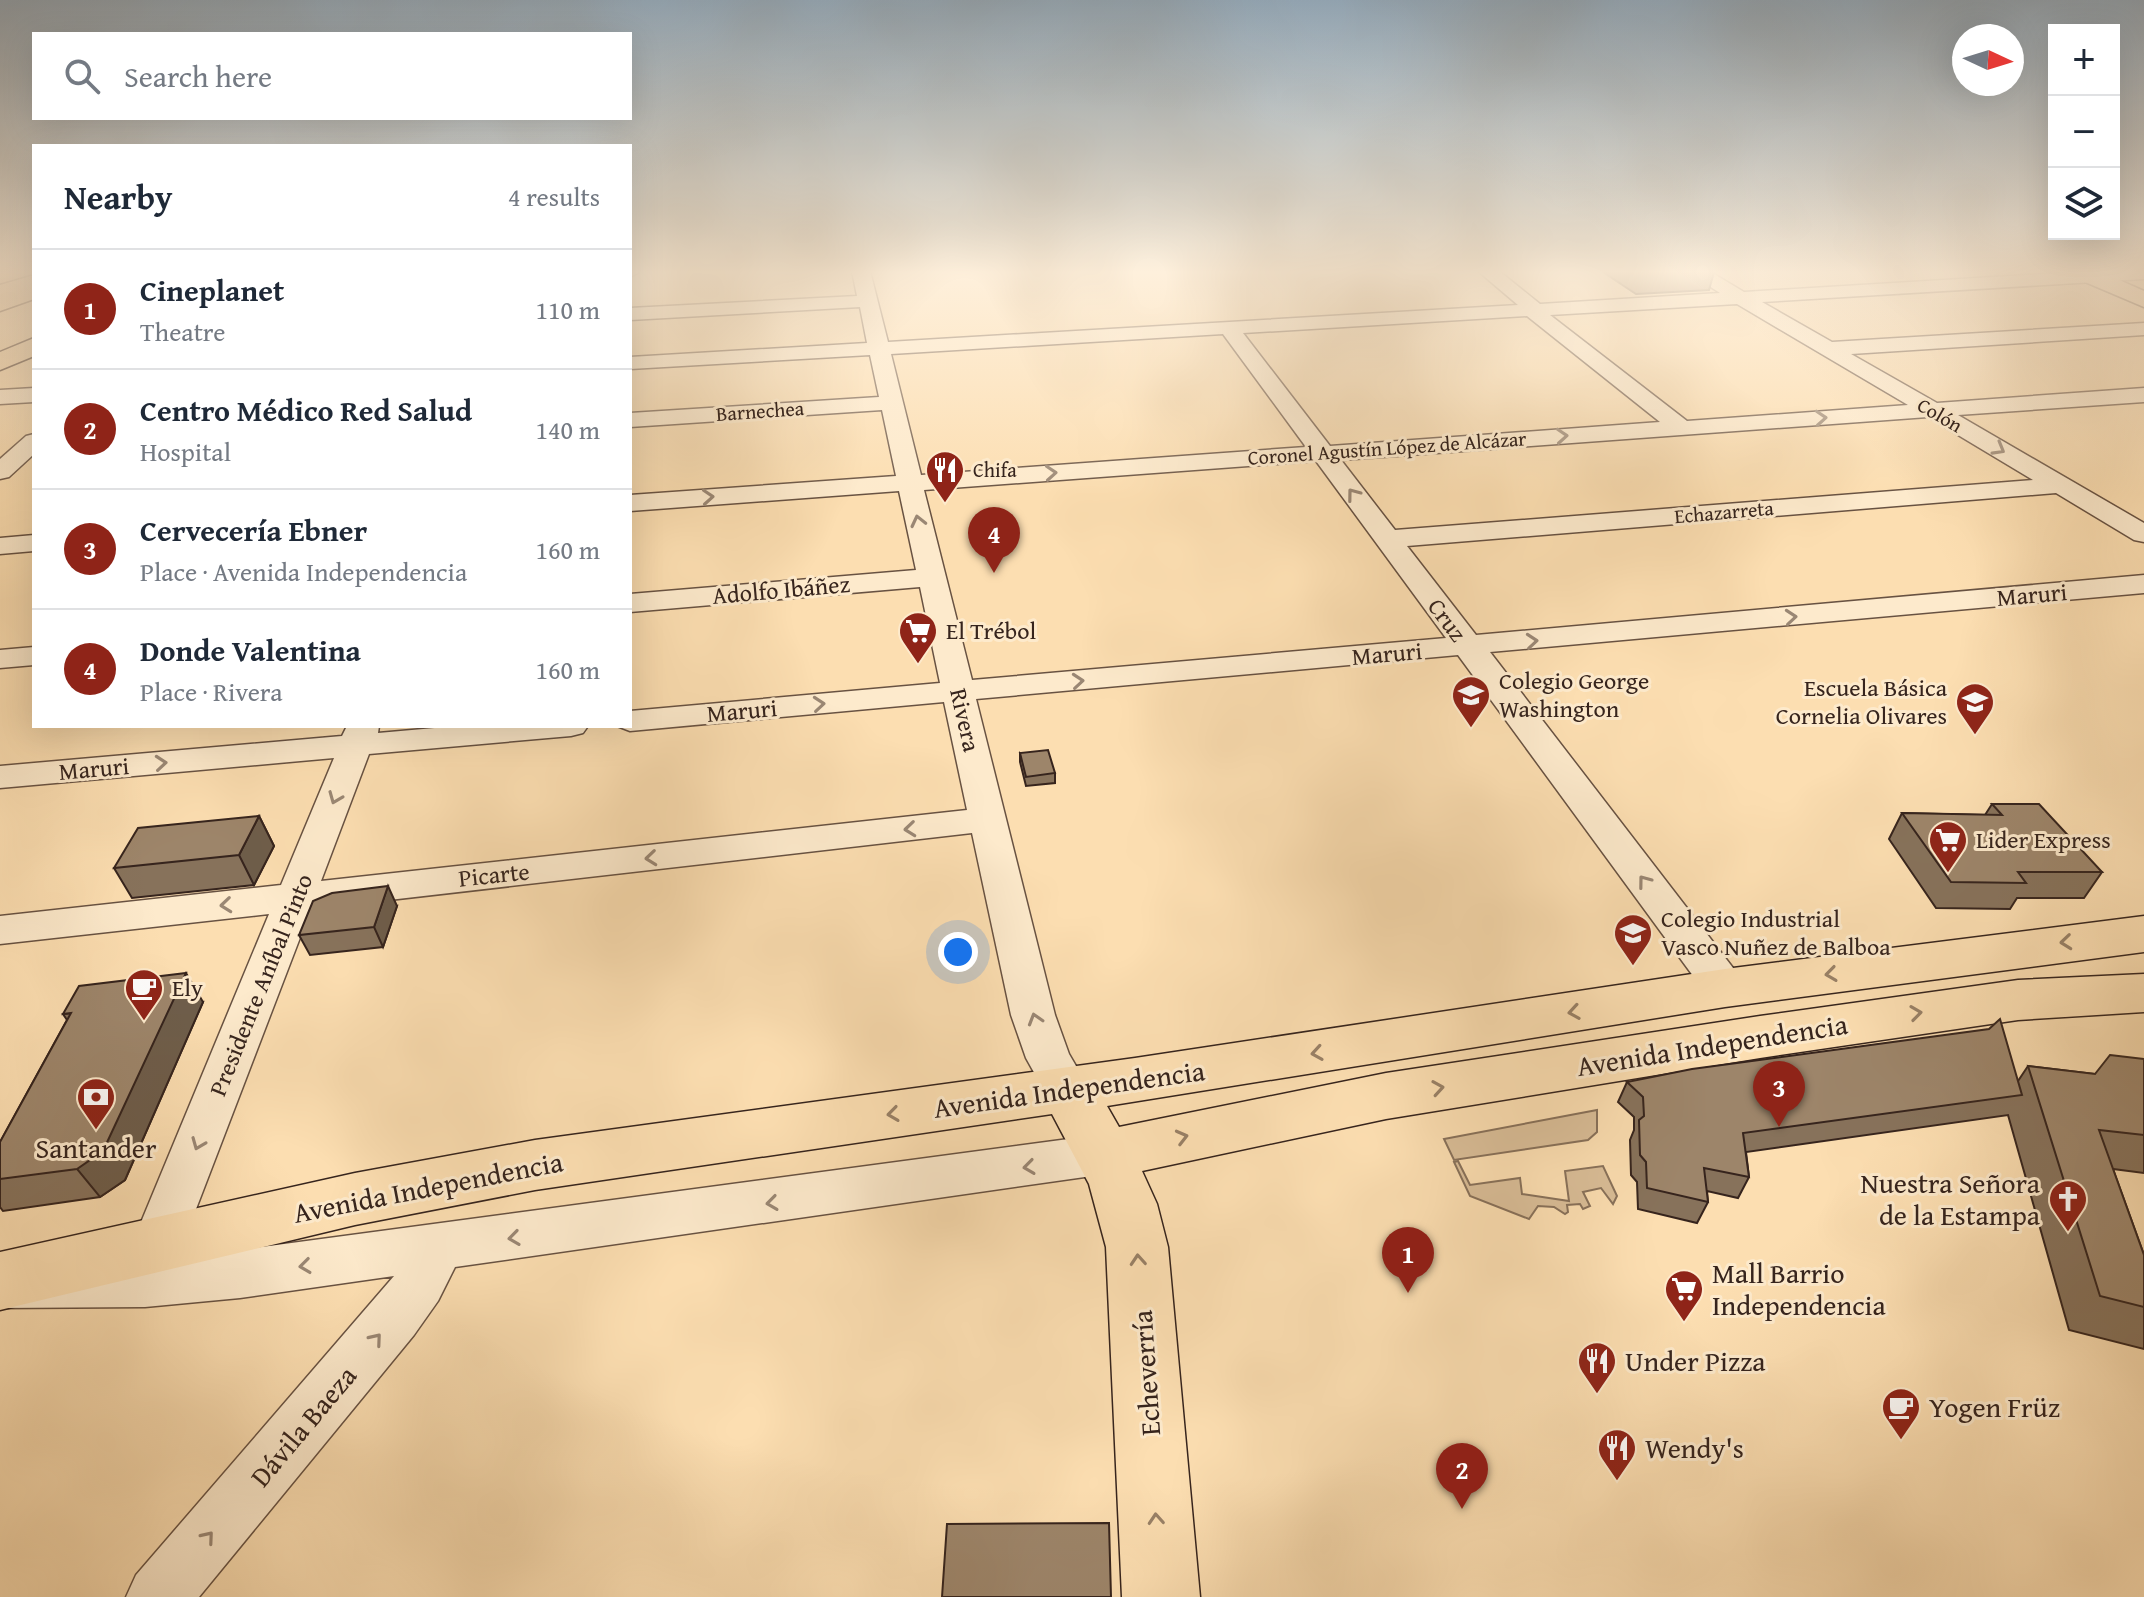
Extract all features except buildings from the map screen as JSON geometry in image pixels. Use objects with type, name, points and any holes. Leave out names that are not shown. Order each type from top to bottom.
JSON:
[{"type":"main road","points":[[0,362],[32,347]]},
{"type":"main road","points":[[0,383],[32,371]]},
{"type":"main road","name":"Avenida Independencia","points":[[0,1282],[355,1199],[535,1165],[1067,1090],[1725,988],[2144,934]]},
{"type":"main road","name":"Avenida Independencia","points":[[1106,1154],[1370,1099],[1760,1037],[2018,1000],[2144,993]]},
{"type":"main road","name":"Rivera","points":[[1067,1090],[1106,1154]]},
{"type":"main road","name":"Echeverría","points":[[1106,1154],[1124,1190],[1137,1247],[1161,1597]]},
{"type":"street","points":[[632,363],[921,346]]},
{"type":"street","name":"Cruz","points":[[1242,346],[1725,988]]},
{"type":"street","points":[[1579,346],[1682,428]]},
{"type":"street","name":"Colón","points":[[1820,346],[2144,534]]},
{"type":"street","points":[[1826,349],[1881,346]]},
{"type":"street","name":"Rivera","points":[[878,348],[1033,1015],[1048,1058],[1067,1090]]},
{"type":"street","points":[[0,397],[32,395]]},
{"type":"street","name":"Coronel Agustín López de Alcázar","points":[[632,503],[2144,395]]},
{"type":"street","name":"Barnechea","points":[[632,420],[891,403]]},
{"type":"street","points":[[12,462],[32,443]]},
{"type":"street","name":"Echazarreta","points":[[1387,539],[2061,485]]},
{"type":"street","points":[[0,546],[32,543]]},
{"type":"street","name":"Adolfo Ibáñez","points":[[632,603],[931,577]]},
{"type":"street","name":"Maruri","points":[[632,721],[2144,584]]},
{"type":"street","points":[[0,659],[32,656]]},
{"type":"street","name":"Maruri","points":[[0,777],[360,736],[529,728]]},
{"type":"street","name":"Presidente Aníbal Pinto","points":[[158,1244],[360,736]]},
{"type":"street","name":"Picarte","points":[[0,930],[987,820]]},
{"type":"street","name":"Avenida Independencia","points":[[0,1282],[145,1283],[438,1249],[1106,1154]]},
{"type":"street","name":"Dávila Baeza","points":[[158,1597],[395,1317],[419,1284],[438,1249]]},
{"type":"shaded area","points":[[1597,1110],[1597,1132],[1588,1140],[1454,1160],[1444,1139]]},
{"type":"shaded area","points":[[1458,1161],[1470,1185],[1520,1178],[1522,1194],[1569,1201],[1565,1171],[1603,1166],[1617,1196],[1613,1204],[1601,1188],[1583,1192],[1590,1206],[1583,1209],[1580,1204],[1567,1205],[1568,1212],[1565,1214],[1554,1207],[1538,1206],[1529,1219],[1470,1196],[1454,1162]]},
{"type":"place","name":"Chifa","points":[[945,504]]},
{"type":"place","name":"Donde Valentina","points":[[994,573]]},
{"type":"place","name":"El Trébol","points":[[918,665]]},
{"type":"place","name":"Colegio George Washington","points":[[1471,729]]},
{"type":"place","name":"Escuela Básica Cornelia Olivares","points":[[1975,736]]},
{"type":"place","name":"Lider Express","points":[[1948,874]]},
{"type":"place","name":"Colegio Industrial Vasco Nuñez de Balboa","points":[[1633,967]]},
{"type":"place","name":"Ely","points":[[144,1022]]},
{"type":"place","name":"Cervecería Ebner","points":[[1779,1127]]},
{"type":"place","name":"Santander","points":[[96,1131]]},
{"type":"place","name":"Nuestra Señora de la Estampa","points":[[2068,1233]]},
{"type":"place","name":"Cineplanet","points":[[1408,1293]]},
{"type":"place","name":"Mall Barrio Independencia","points":[[1684,1323]]},
{"type":"place","name":"Under Pizza","points":[[1597,1395]]},
{"type":"place","name":"Yogen Früz","points":[[1901,1441]]},
{"type":"place","name":"Wendy's","points":[[1617,1482]]},
{"type":"place","name":"Centro Médico Red Salud","points":[[1462,1509]]}]
